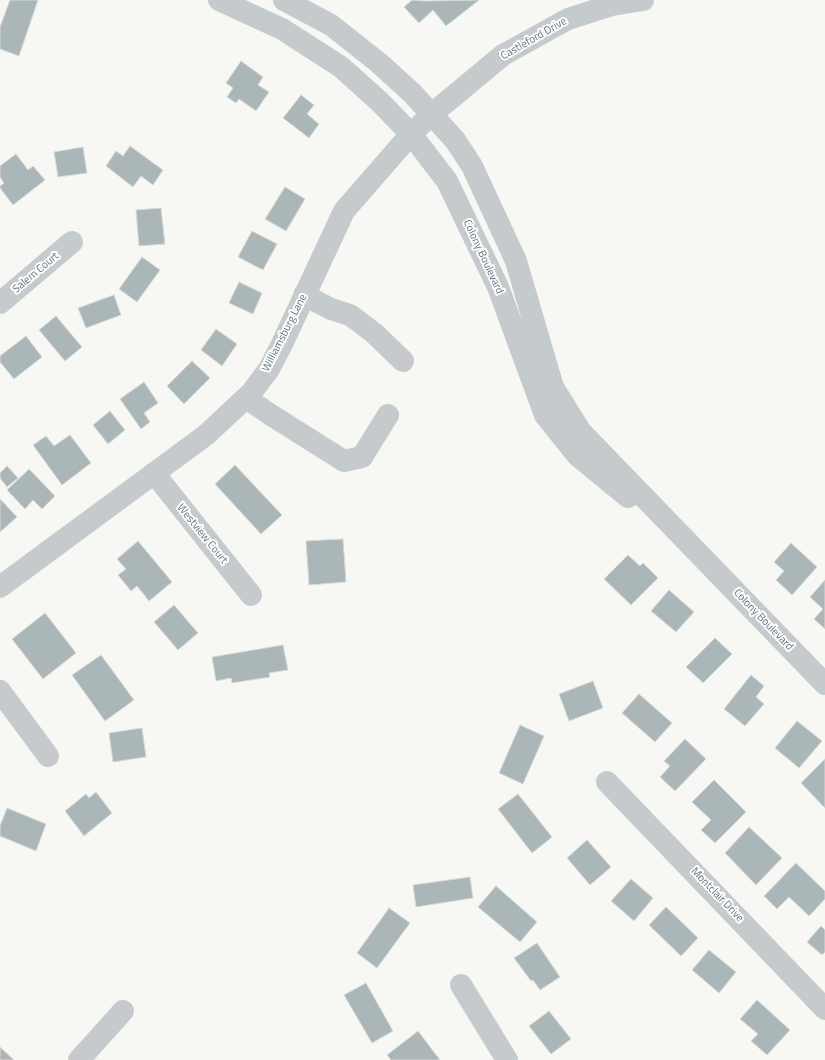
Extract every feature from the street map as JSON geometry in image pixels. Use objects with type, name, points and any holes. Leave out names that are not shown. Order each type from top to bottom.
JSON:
[{"type":"street","name":"Colony Boulevard","points":[[219,0],[282,28],[341,67],[380,102],[411,134],[447,181],[498,287],[545,415],[578,456],[668,532],[700,555]]},
{"type":"street","name":"Colony Boulevard","points":[[284,0],[331,26],[379,63],[412,93],[455,140],[472,166],[516,261],[553,387],[581,432],[825,684]]},
{"type":"street","name":"Castleford Drive","points":[[432,114],[509,52],[568,19],[612,5],[634,1]]},
{"type":"street","name":"Williamsburg Lane","points":[[0,587],[206,435],[246,398],[269,368],[344,211],[411,134],[432,114]]},
{"type":"street","name":"Salem Court","points":[[0,304],[72,242]]},
{"type":"street","points":[[304,295],[332,309],[350,315],[374,332],[403,361]]},
{"type":"street","points":[[246,398],[344,461],[362,457],[388,415]]},
{"type":"street","name":"Westview Court","points":[[154,473],[251,595]]},
{"type":"street","points":[[0,691],[48,756]]},
{"type":"street","name":"Montclair Drive","points":[[608,782],[825,1009]]},
{"type":"street","points":[[461,985],[507,1060]]},
{"type":"street","points":[[79,1060],[123,1011]]},
{"type":"building","points":[[10,0],[38,0],[19,56],[0,49],[0,27]]},
{"type":"building","points":[[412,0],[479,0],[446,26],[433,10],[419,23],[404,7]]},
{"type":"building","points":[[241,61],[263,77],[258,85],[269,92],[256,111],[239,99],[236,103],[227,97],[233,88],[226,83]]},
{"type":"building","points":[[301,95],[314,105],[307,114],[319,124],[309,138],[283,118]]},
{"type":"building","points":[[130,146],[163,170],[153,185],[141,176],[133,187],[106,166],[116,151],[123,156]]},
{"type":"building","points":[[83,147],[87,173],[58,177],[54,152]]},
{"type":"building","points":[[16,154],[28,170],[33,166],[45,180],[13,205],[0,188],[0,186],[4,183],[0,177],[0,166]]},
{"type":"building","points":[[285,187],[305,199],[286,231],[265,219]]},
{"type":"building","points":[[161,208],[165,244],[139,246],[136,210]]},
{"type":"building","points":[[252,231],[277,244],[263,270],[238,257]]},
{"type":"building","points":[[142,257],[160,270],[137,302],[119,289]]},
{"type":"building","points":[[239,282],[262,293],[253,314],[229,303]]},
{"type":"building","points":[[114,295],[121,315],[86,328],[78,308]]},
{"type":"building","points":[[56,316],[82,347],[65,361],[39,330]]},
{"type":"building","points":[[216,329],[237,344],[222,366],[201,350]]},
{"type":"building","points":[[26,336],[42,357],[14,379],[0,362],[0,356]]},
{"type":"building","points":[[192,361],[210,378],[184,404],[167,386]]},
{"type":"building","points":[[144,382],[158,403],[144,413],[150,422],[141,429],[120,399]]},
{"type":"building","points":[[110,411],[125,430],[108,444],[93,425]]},
{"type":"building","points":[[70,435],[91,463],[62,485],[33,445],[46,436],[54,446]]},
{"type":"building","points":[[235,465],[282,515],[261,534],[215,484]]},
{"type":"building","points":[[7,466],[18,478],[7,487],[0,478],[0,473]]},
{"type":"building","points":[[29,469],[55,496],[42,509],[33,500],[25,509],[7,490]]},
{"type":"building","points":[[0,499],[17,517],[0,532]]},
{"type":"building","points":[[343,539],[346,582],[309,585],[306,541]]},
{"type":"building","points":[[138,541],[172,582],[149,601],[137,586],[131,591],[118,575],[126,569],[117,559]]},
{"type":"building","points":[[791,543],[817,567],[792,595],[776,580],[784,571],[774,562]]},
{"type":"building","points":[[628,555],[640,566],[643,563],[658,578],[631,605],[604,579]]},
{"type":"building","points":[[825,580],[825,629],[814,619],[823,609],[810,597]]},
{"type":"building","points":[[669,590],[694,612],[676,632],[651,611]]},
{"type":"building","points":[[174,605],[198,633],[178,650],[154,622]]},
{"type":"building","points":[[45,613],[76,653],[43,679],[12,639]]},
{"type":"building","points":[[715,638],[732,654],[703,683],[686,667]]},
{"type":"building","points":[[283,645],[288,670],[269,673],[270,677],[232,683],[231,678],[216,681],[212,657]]},
{"type":"building","points":[[101,655],[134,700],[105,721],[72,675]]},
{"type":"building","points":[[751,675],[764,686],[756,697],[764,704],[745,726],[724,709]]},
{"type":"building","points":[[593,681],[603,708],[569,721],[559,694]]},
{"type":"building","points":[[639,694],[672,723],[655,742],[622,713]]},
{"type":"building","points":[[797,721],[822,741],[799,768],[775,748]]},
{"type":"building","points":[[520,725],[544,736],[523,784],[499,773]]},
{"type":"building","points":[[142,728],[146,757],[113,762],[109,733]]},
{"type":"building","points":[[685,739],[706,759],[675,791],[660,777],[670,766],[664,761]]},
{"type":"building","points":[[825,759],[825,808],[801,783]]},
{"type":"building","points":[[714,780],[746,812],[715,843],[701,830],[711,820],[692,802]]},
{"type":"building","points":[[96,792],[112,813],[84,836],[65,811],[86,794],[89,798]]},
{"type":"building","points":[[518,794],[552,837],[532,853],[498,809]]},
{"type":"building","points":[[7,808],[46,824],[36,851],[0,836],[0,826]]},
{"type":"building","points":[[749,827],[782,858],[756,885],[725,853]]},
{"type":"building","points":[[587,840],[611,867],[590,885],[567,858]]},
{"type":"building","points":[[796,863],[825,891],[825,899],[809,916],[789,897],[777,909],[764,896]]},
{"type":"building","points":[[470,877],[473,898],[416,907],[413,885]]},
{"type":"building","points":[[631,879],[653,898],[634,921],[611,901]]},
{"type":"building","points":[[496,886],[537,922],[520,942],[478,907]]},
{"type":"building","points":[[666,907],[698,938],[681,956],[649,925]]},
{"type":"building","points":[[389,908],[410,923],[377,968],[357,953]]},
{"type":"building","points":[[821,926],[825,930],[825,952],[822,955],[807,942]]},
{"type":"building","points":[[537,943],[560,977],[540,990],[533,980],[531,981],[514,958]]},
{"type":"building","points":[[709,950],[736,972],[719,993],[692,970]]},
{"type":"building","points":[[366,983],[393,1031],[372,1043],[344,995]]},
{"type":"building","points":[[757,1000],[790,1030],[767,1055],[751,1041],[758,1034],[740,1019]]},
{"type":"building","points":[[549,1011],[571,1039],[551,1054],[529,1026]]},
{"type":"building","points":[[418,1031],[440,1060],[391,1060],[387,1055]]},
{"type":"building","points":[[0,1047],[14,1060],[0,1060]]}]
